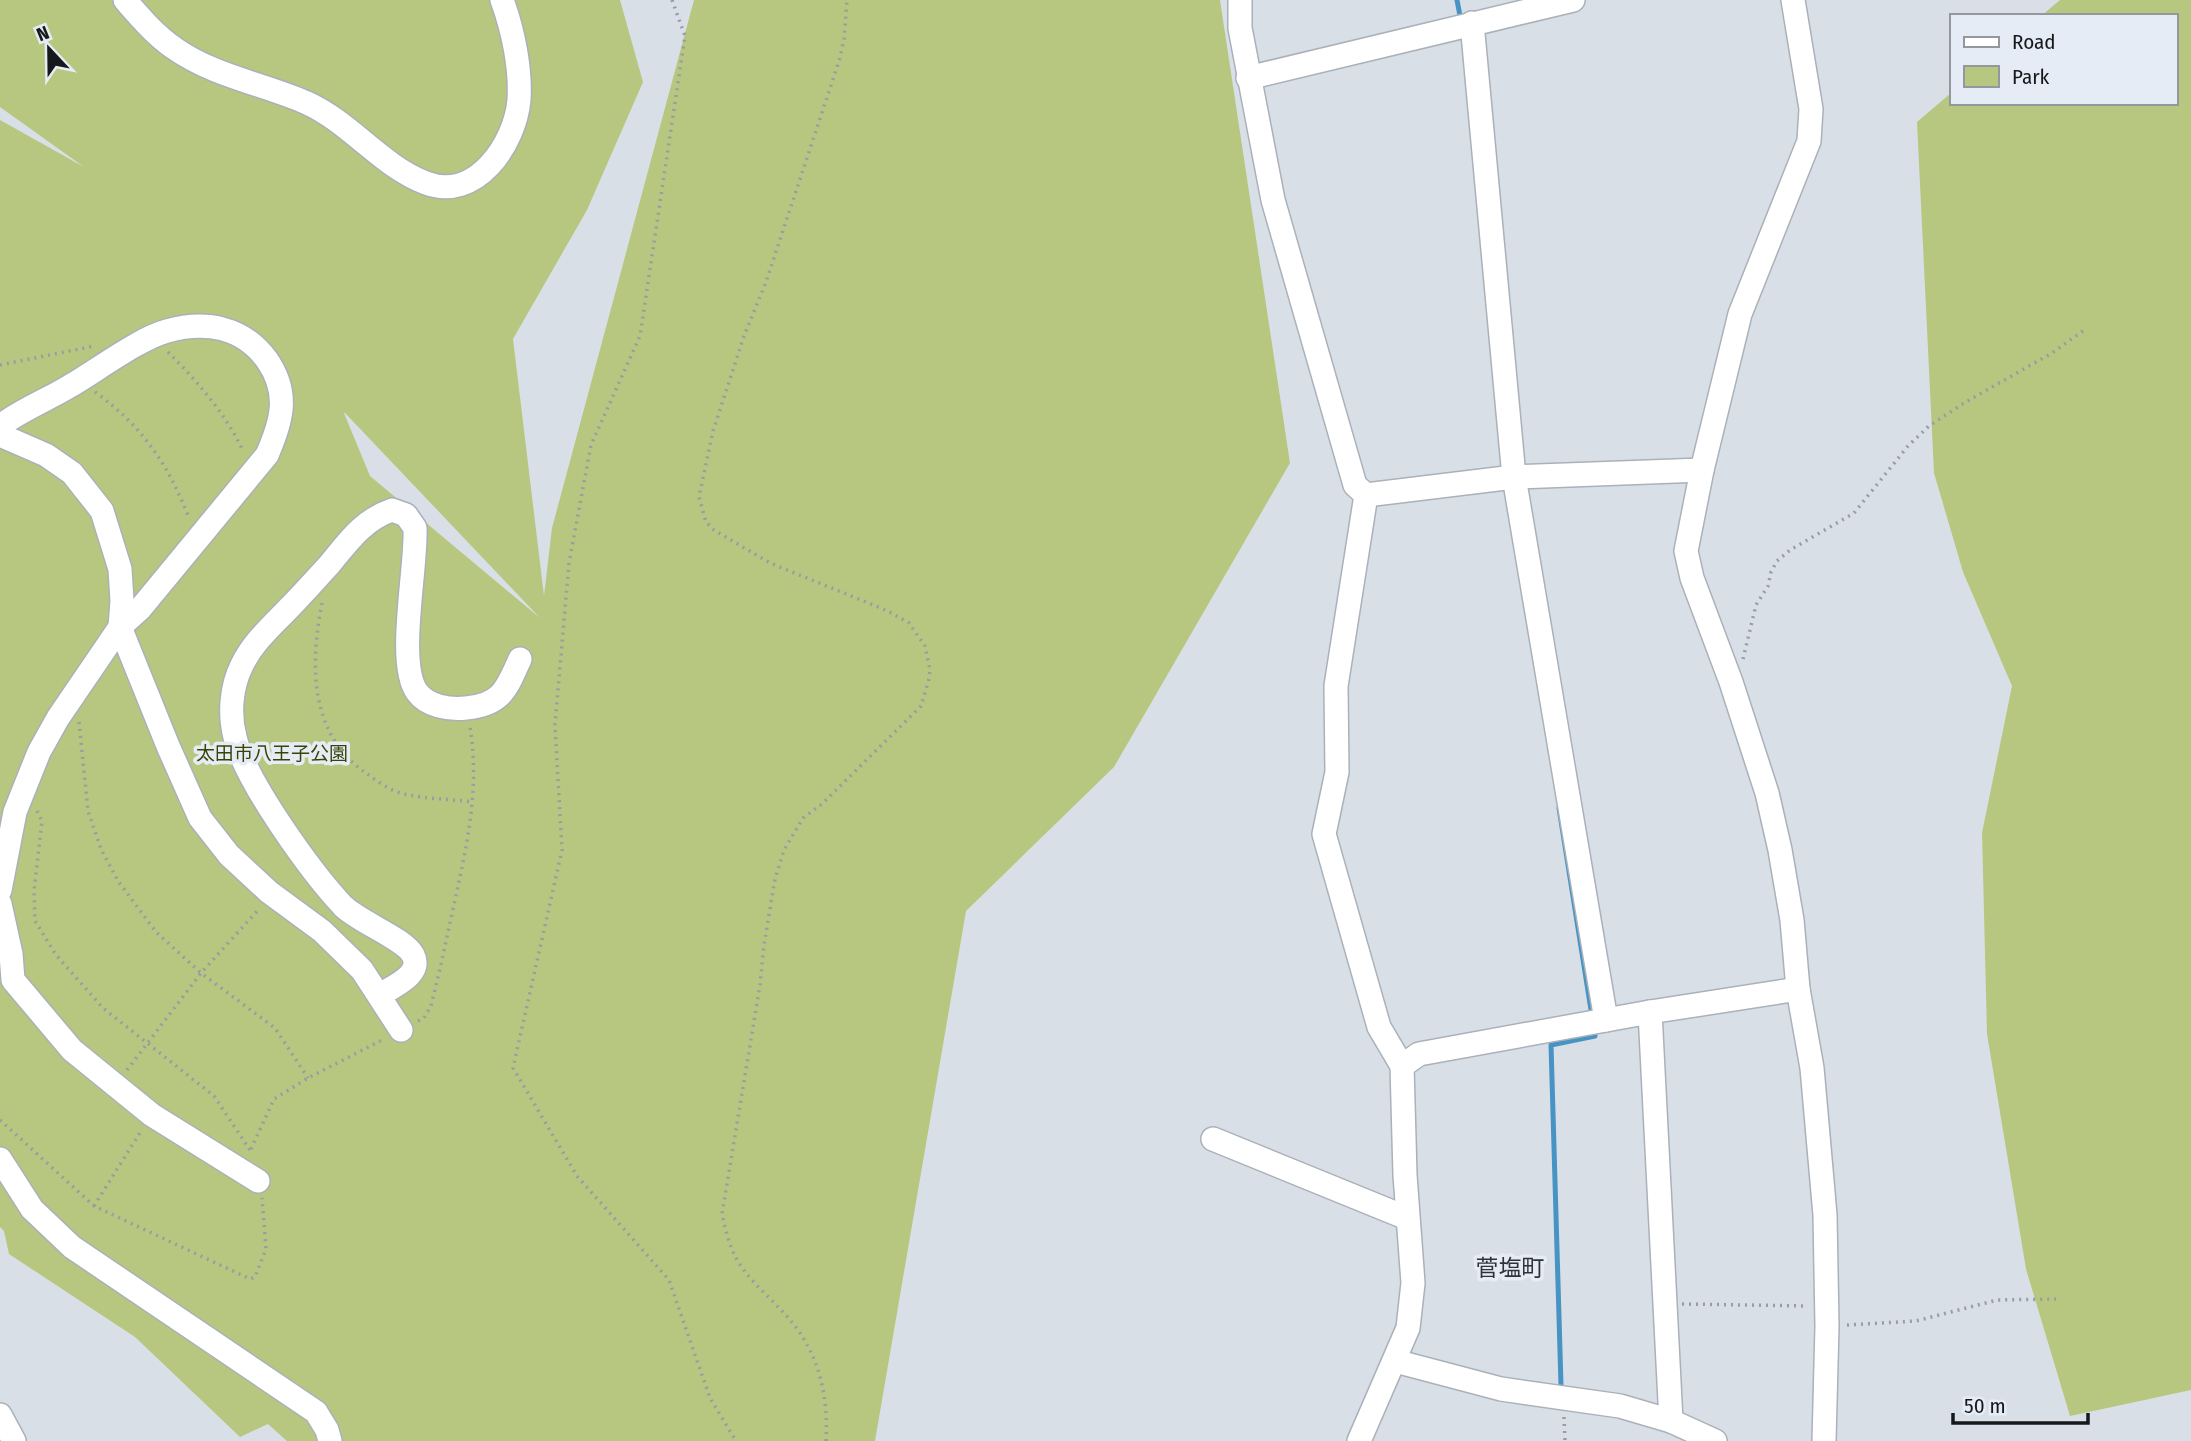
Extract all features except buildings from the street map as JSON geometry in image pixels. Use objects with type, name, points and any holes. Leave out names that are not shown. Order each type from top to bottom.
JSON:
[{"type":"street","points":[[125,0],[159,36],[190,58],[307,103],[326,113],[410,176],[443,188],[472,181],[484,172],[511,130],[519,99],[517,65],[502,0]]},
{"type":"street","points":[[1240,0],[1240,28],[1248,78],[1273,200],[1355,485],[1366,495],[1514,477],[1702,470]]},
{"type":"street","points":[[1248,78],[1573,0]]},
{"type":"street","points":[[1791,2],[1811,109],[1809,141],[1740,314],[1702,470],[1686,551],[1692,579],[1731,681],[1775,824],[1792,920],[1798,989],[1812,1068],[1822,1166],[1827,1316],[1824,1441]]},
{"type":"street","points":[[1472,23],[1514,477],[1606,1020]]},
{"type":"street","points":[[0,426],[166,331],[205,326],[232,330],[257,347],[274,371],[282,397],[280,425],[267,456],[140,609],[121,627],[51,729],[23,788],[15,812],[0,890]]},
{"type":"street","points":[[0,435],[46,456],[72,472],[102,512],[120,569],[121,627],[200,818],[229,855],[269,892],[322,931],[362,970],[401,1030]]},
{"type":"street","points":[[1359,1441],[1408,1328],[1413,1283],[1407,1218],[1402,1066],[1379,1027],[1324,834],[1337,772],[1336,686],[1366,495]]},
{"type":"street","points":[[380,995],[411,975],[415,964],[412,954],[405,946],[344,907],[298,849],[243,762],[231,716],[233,692],[241,667],[253,646],[314,582],[356,532],[376,516],[392,510],[406,515],[415,528],[408,651],[409,672],[417,692],[435,706],[460,709],[478,707],[495,700],[506,690],[520,659]]},
{"type":"street","points":[[0,904],[12,954],[7,983],[72,1050],[152,1115],[260,1191]]},
{"type":"street","points":[[1402,1066],[1419,1054],[1650,1012],[1798,989]]},
{"type":"street","points":[[1650,1012],[1671,1421]]},
{"type":"street","points":[[1213,1139],[1407,1218]]},
{"type":"street","points":[[0,1159],[32,1209],[72,1247],[316,1412],[330,1441]]},
{"type":"street","points":[[1395,1361],[1501,1389],[1620,1406],[1671,1421],[1715,1441]]},
{"type":"street","points":[[0,1415],[14,1441]]},
{"type":"path","points":[[672,0],[685,36],[640,336],[591,445],[569,563],[555,724],[562,850],[513,1068],[577,1176],[669,1280],[710,1398],[736,1441]]},
{"type":"path","points":[[826,1441],[825,1395],[813,1357],[800,1333],[743,1269],[730,1243],[722,1214],[775,879],[784,850],[803,818],[822,804],[921,706],[929,680],[929,658],[917,632],[909,623],[888,611],[770,563],[714,530],[706,522],[699,497],[722,398],[766,282],[840,58],[847,0]]},
{"type":"path","points":[[1731,681],[1740,673],[1756,605],[1768,586],[1777,561],[1790,550],[1854,513],[1908,446],[1929,426],[2052,353],[2087,328]]},
{"type":"path","points":[[148,340],[167,352],[191,376],[236,435],[253,472]]},
{"type":"path","points":[[0,365],[104,344],[123,354]]},
{"type":"path","points":[[79,381],[115,407],[142,433],[181,497],[198,539]]},
{"type":"path","points":[[314,582],[325,591],[316,645],[318,703],[326,728],[339,748],[356,766],[402,794],[474,802]]},
{"type":"path","points":[[77,692],[88,811],[101,849],[118,881],[156,932],[201,973],[275,1028],[308,1078]]},
{"type":"path","points":[[401,1030],[424,1018],[431,1006],[465,861],[474,802],[475,767],[471,734]]},
{"type":"path","points":[[23,788],[42,821],[34,891],[35,921],[56,955],[103,1008],[214,1096],[251,1149],[274,1100],[308,1078],[374,1045]]},
{"type":"path","points":[[127,1070],[201,973],[255,914]]},
{"type":"path","points":[[94,1206],[152,1115]]},
{"type":"path","points":[[0,1121],[94,1206],[250,1279],[255,1277],[266,1249],[260,1191]]},
{"type":"path","points":[[1665,1303],[1916,1321],[1997,1300],[2056,1299]]},
{"type":"green space","name":"太田市八王子公園","points":[[0,0],[620,0],[643,82],[587,210],[513,339],[544,596],[552,528],[694,0],[1220,0],[1290,463],[1114,767],[966,911],[875,1441],[287,1441],[268,1424],[240,1437],[135,1337],[9,1254],[4,1231],[0,1227],[0,120],[84,167],[0,107]],"holes":[[[345,413],[540,618],[370,476]]]},
{"type":"green space","points":[[2060,0],[2191,0],[2191,1390],[2070,1416],[2026,1269],[1987,1034],[1982,833],[2012,686],[1963,572],[1934,473],[1917,122],[1950,94],[1950,105],[2177,105],[2177,14],[2043,14]]},
{"type":"waterway","points":[[1457,0],[1461,21]]},
{"type":"waterway","points":[[1559,808],[1592,1016]]},
{"type":"waterway","points":[[1561,1385],[1551,1045],[1595,1036],[1594,1029]]},
{"type":"district","name":"菅塩町","points":[[1510,1268]]}]
